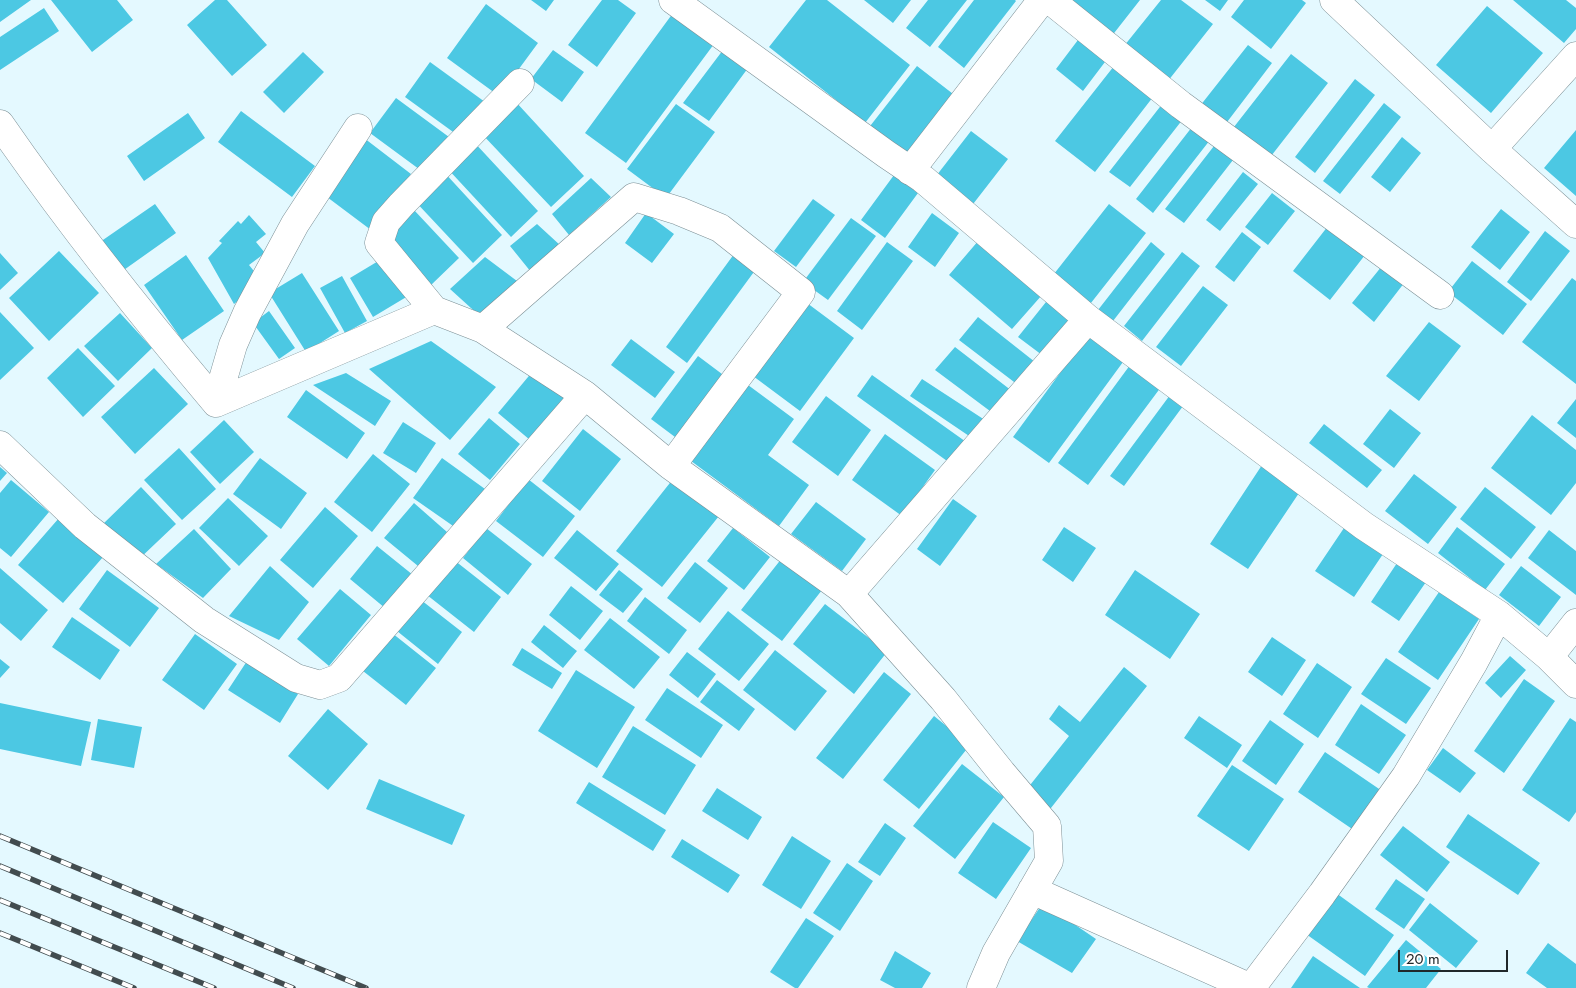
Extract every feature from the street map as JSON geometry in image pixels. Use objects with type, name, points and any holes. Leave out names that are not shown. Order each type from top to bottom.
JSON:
[{"type":"street","points":[[673,0],[923,179],[1088,319],[1364,526],[1499,615],[1549,657],[1576,684]]},
{"type":"street","points":[[910,171],[1042,0]]},
{"type":"street","points":[[1050,0],[1181,104],[1440,295]]},
{"type":"street","points":[[1343,3],[1492,149],[1576,224]]},
{"type":"street","points":[[1492,149],[1576,56]]},
{"type":"street","points":[[520,83],[386,222],[379,243],[434,310],[483,329],[585,396],[671,466],[849,594],[943,699],[1047,826],[1049,861],[996,953],[981,988]]},
{"type":"street","points":[[0,124],[35,175],[152,328],[216,403]]},
{"type":"street","points":[[216,403],[233,345],[247,313],[295,224],[358,128]]},
{"type":"street","points":[[483,329],[634,196],[679,211],[720,228],[801,292],[671,466]]},
{"type":"street","points":[[216,403],[434,310]]},
{"type":"street","points":[[849,594],[1088,319]]},
{"type":"street","points":[[0,445],[85,526],[204,620],[296,678],[320,685],[339,678],[585,396]]},
{"type":"street","points":[[1032,890],[1251,988],[1322,894],[1406,776],[1474,662],[1499,615]]},
{"type":"street","points":[[1549,657],[1576,624]]},
{"type":"building","points":[[0,0],[31,0],[0,22]]},
{"type":"building","points":[[51,0],[117,0],[133,20],[92,52]]},
{"type":"building","points":[[215,0],[227,0],[267,45],[232,76],[187,25]]},
{"type":"building","points":[[531,0],[554,0],[546,11]]},
{"type":"building","points":[[602,0],[618,0],[636,13],[597,67],[568,45]]},
{"type":"building","points":[[806,0],[827,0],[910,65],[865,123],[769,47]]},
{"type":"building","points":[[864,0],[911,0],[893,23]]},
{"type":"building","points":[[928,0],[967,0],[930,47],[906,28]]},
{"type":"building","points":[[974,0],[1016,1],[964,68],[938,47]]},
{"type":"building","points":[[1067,0],[1140,0],[1111,37]]},
{"type":"building","points":[[1161,0],[1181,0],[1213,24],[1164,86],[1120,51]]},
{"type":"building","points":[[1205,0],[1228,0],[1220,11]]},
{"type":"building","points":[[1244,0],[1302,0],[1306,3],[1271,49],[1231,17]]},
{"type":"building","points":[[1513,0],[1566,0],[1576,8],[1576,29],[1564,43]]},
{"type":"building","points":[[486,4],[538,43],[499,96],[447,58]]},
{"type":"building","points":[[1487,6],[1543,53],[1491,113],[1436,65]]},
{"type":"building","points":[[44,8],[59,31],[0,70],[0,37]]},
{"type":"building","points":[[673,13],[714,44],[626,163],[585,133]]},
{"type":"building","points":[[1081,36],[1108,58],[1083,91],[1056,69]]},
{"type":"building","points":[[1248,45],[1272,63],[1221,130],[1196,111]]},
{"type":"building","points":[[553,50],[584,72],[562,102],[531,79]]},
{"type":"building","points":[[723,50],[748,68],[709,121],[683,103]]},
{"type":"building","points":[[303,52],[324,72],[284,113],[263,92]]},
{"type":"building","points":[[1291,54],[1328,83],[1268,160],[1230,132]]},
{"type":"building","points":[[430,62],[485,102],[460,137],[405,97]]},
{"type":"building","points":[[917,66],[957,97],[907,161],[867,130]]},
{"type":"building","points":[[1114,66],[1153,97],[1095,172],[1055,141]]},
{"type":"building","points":[[1355,79],[1375,95],[1315,173],[1295,157]]},
{"type":"building","points":[[396,98],[449,137],[423,172],[370,133]]},
{"type":"building","points":[[515,101],[584,176],[551,207],[481,133]]},
{"type":"building","points":[[1163,103],[1183,119],[1130,187],[1109,172]]},
{"type":"building","points":[[1384,103],[1401,117],[1340,194],[1323,181]]},
{"type":"building","points":[[676,104],[715,132],[666,198],[627,169]]},
{"type":"building","points":[[241,111],[315,166],[292,197],[218,142]]},
{"type":"building","points":[[188,113],[205,138],[144,181],[127,156]]},
{"type":"building","points":[[1192,127],[1210,140],[1153,213],[1136,199]]},
{"type":"building","points":[[1576,130],[1576,196],[1544,168]]},
{"type":"building","points":[[971,131],[1008,159],[970,208],[933,180]]},
{"type":"building","points":[[1402,137],[1421,153],[1390,192],[1371,177]]},
{"type":"building","points":[[364,138],[411,174],[371,230],[323,194]]},
{"type":"building","points":[[473,141],[538,211],[511,237],[446,167]]},
{"type":"building","points":[[1214,146],[1233,160],[1184,223],[1165,209]]},
{"type":"building","points":[[443,171],[502,235],[473,263],[413,199]]},
{"type":"building","points":[[1243,172],[1258,184],[1220,231],[1206,220]]},
{"type":"building","points":[[894,175],[918,193],[885,238],[861,220]]},
{"type":"building","points":[[591,178],[611,197],[569,235],[552,214]]},
{"type":"building","points":[[1272,193],[1295,211],[1268,245],[1245,227]]},
{"type":"building","points":[[813,199],[835,215],[796,267],[774,251]]},
{"type":"building","points":[[155,204],[176,233],[121,272],[100,242]]},
{"type":"building","points":[[1109,204],[1146,233],[1087,308],[1050,279]]},
{"type":"building","points":[[1501,209],[1530,232],[1500,270],[1471,247]]},
{"type":"building","points":[[414,210],[459,258],[430,286],[385,237]]},
{"type":"building","points":[[646,213],[674,234],[652,263],[625,243]]},
{"type":"building","points":[[932,213],[959,233],[935,267],[908,247]]},
{"type":"building","points":[[249,215],[266,234],[256,242],[265,253],[249,265],[262,281],[234,304],[208,258],[222,243],[219,241],[238,221],[241,224]]},
{"type":"building","points":[[851,218],[876,236],[828,300],[803,282]]},
{"type":"building","points":[[537,224],[561,246],[531,272],[510,246]]},
{"type":"building","points":[[1328,226],[1365,255],[1330,300],[1293,271]]},
{"type":"building","points":[[1545,231],[1570,251],[1531,301],[1507,282]]},
{"type":"building","points":[[1242,232],[1261,247],[1234,282],[1215,267]]},
{"type":"building","points":[[979,240],[1042,295],[1012,329],[949,275]]},
{"type":"building","points":[[887,242],[913,261],[862,330],[837,311]]},
{"type":"building","points":[[1151,242],[1165,254],[1113,321],[1098,310]]},
{"type":"building","points":[[737,250],[759,265],[687,363],[666,347]]},
{"type":"building","points":[[59,251],[99,293],[49,341],[9,298]]},
{"type":"building","points":[[1182,252],[1200,266],[1142,341],[1124,326]]},
{"type":"building","points":[[0,253],[18,273],[0,290]]},
{"type":"building","points":[[186,255],[224,311],[182,340],[144,285]]},
{"type":"building","points":[[385,257],[408,296],[373,317],[350,278]]},
{"type":"building","points":[[485,257],[517,281],[482,318],[450,289]]},
{"type":"building","points":[[1386,261],[1408,278],[1374,322],[1352,303]]},
{"type":"building","points":[[1472,261],[1527,304],[1503,335],[1448,292]]},
{"type":"building","points":[[302,273],[339,331],[306,352],[269,293]]},
{"type":"building","points":[[342,276],[367,321],[345,333],[320,288]]},
{"type":"building","points":[[1572,278],[1576,281],[1576,384],[1522,342]]},
{"type":"building","points":[[1203,286],[1228,305],[1181,366],[1156,347]]},
{"type":"building","points":[[1050,297],[1071,318],[1042,355],[1018,337]]},
{"type":"building","points":[[807,303],[854,338],[800,411],[753,376]]},
{"type":"building","points":[[269,311],[295,348],[279,359],[253,323]]},
{"type":"building","points":[[0,312],[34,348],[0,380]]},
{"type":"building","points":[[120,313],[152,348],[118,381],[84,346]]},
{"type":"building","points":[[978,317],[1035,362],[1018,385],[959,340]]},
{"type":"building","points":[[1429,322],[1461,346],[1419,401],[1386,376]]},
{"type":"building","points":[[1088,335],[1123,362],[1049,463],[1013,437]]},
{"type":"building","points":[[631,339],[675,372],[655,398],[611,365]]},
{"type":"building","points":[[431,341],[496,387],[450,440],[369,369]]},
{"type":"building","points":[[955,347],[1012,391],[994,414],[935,370]]},
{"type":"building","points":[[78,348],[115,386],[83,417],[47,378]]},
{"type":"building","points":[[698,356],[726,377],[679,440],[651,419]]},
{"type":"building","points":[[1133,361],[1164,383],[1088,485],[1058,463]]},
{"type":"building","points":[[154,368],[188,404],[135,454],[101,417]]},
{"type":"building","points":[[533,371],[565,398],[530,440],[498,413]]},
{"type":"building","points":[[346,373],[391,401],[375,426],[313,385]]},
{"type":"building","points":[[872,375],[969,444],[954,466],[857,396]]},
{"type":"building","points":[[922,379],[991,424],[975,440],[910,396]]},
{"type":"building","points":[[744,382],[794,419],[768,455],[809,485],[779,526],[687,458]]},
{"type":"building","points":[[306,390],[365,433],[347,459],[287,417]]},
{"type":"building","points":[[1173,391],[1186,402],[1124,486],[1110,476]]},
{"type":"building","points":[[826,396],[871,430],[838,476],[792,442]]},
{"type":"building","points":[[1576,399],[1576,438],[1557,423]]},
{"type":"building","points":[[1390,409],[1421,433],[1394,468],[1363,444]]},
{"type":"building","points":[[1532,415],[1576,450],[1576,483],[1551,515],[1491,468]]},
{"type":"building","points":[[489,418],[520,444],[490,480],[458,454]]},
{"type":"building","points":[[224,420],[254,452],[220,484],[190,452]]},
{"type":"building","points":[[403,422],[436,443],[416,473],[383,453]]},
{"type":"building","points":[[1324,424],[1382,470],[1367,488],[1309,443]]},
{"type":"building","points":[[583,429],[621,459],[580,511],[542,481]]},
{"type":"building","points":[[885,434],[935,470],[902,516],[852,480]]},
{"type":"building","points":[[179,448],[216,489],[182,520],[144,480]]},
{"type":"building","points":[[373,454],[410,484],[372,532],[334,502]]},
{"type":"building","points":[[260,458],[307,493],[281,529],[233,494]]},
{"type":"building","points":[[442,458],[485,489],[456,528],[413,498]]},
{"type":"building","points":[[1262,465],[1301,490],[1248,569],[1210,544]]},
{"type":"building","points":[[0,467],[7,473],[0,481]]},
{"type":"building","points":[[1414,474],[1457,507],[1428,544],[1385,511]]},
{"type":"building","points":[[528,479],[575,516],[543,557],[496,521]]},
{"type":"building","points":[[673,479],[719,516],[662,587],[616,551]]},
{"type":"building","points":[[11,480],[49,512],[11,557],[0,548],[0,493]]},
{"type":"building","points":[[141,487],[176,524],[137,561],[103,524]]},
{"type":"building","points":[[1485,487],[1536,527],[1511,559],[1460,519]]},
{"type":"building","points":[[228,498],[268,536],[239,566],[199,528]]},
{"type":"building","points":[[953,499],[977,516],[940,566],[917,549]]},
{"type":"building","points":[[816,502],[866,539],[842,571],[791,534]]},
{"type":"building","points":[[414,503],[447,532],[418,566],[384,538]]},
{"type":"building","points":[[325,507],[358,536],[313,588],[280,560]]},
{"type":"building","points":[[59,518],[103,557],[63,603],[18,565]]},
{"type":"building","points":[[1346,525],[1385,551],[1354,597],[1315,571]]},
{"type":"building","points":[[1064,527],[1096,548],[1073,582],[1042,560]]},
{"type":"building","points":[[1457,527],[1505,564],[1485,590],[1438,553]]},
{"type":"building","points":[[486,528],[532,564],[508,595],[463,558]]},
{"type":"building","points":[[733,528],[770,557],[744,590],[707,561]]},
{"type":"building","points":[[194,529],[231,569],[203,598],[156,564]]},
{"type":"building","points":[[577,530],[619,564],[596,591],[554,558]]},
{"type":"building","points":[[1549,530],[1576,551],[1576,595],[1528,558]]},
{"type":"building","points":[[377,546],[413,575],[385,608],[350,579]]},
{"type":"building","points":[[782,558],[822,590],[782,641],[741,610]]},
{"type":"building","points":[[454,560],[501,597],[474,632],[427,595]]},
{"type":"building","points":[[695,562],[728,588],[700,623],[667,598]]},
{"type":"building","points":[[1397,563],[1426,582],[1399,621],[1371,602]]},
{"type":"building","points":[[270,566],[309,602],[279,640],[229,616]]},
{"type":"building","points":[[1521,566],[1561,597],[1539,626],[1499,595]]},
{"type":"building","points":[[0,568],[48,610],[21,641],[0,623]]},
{"type":"building","points":[[107,570],[159,608],[130,647],[79,609]]},
{"type":"building","points":[[619,570],[643,589],[623,613],[599,595]]},
{"type":"building","points":[[1135,570],[1200,614],[1170,659],[1105,615]]},
{"type":"building","points":[[571,586],[603,611],[580,640],[549,615]]},
{"type":"building","points":[[340,589],[371,615],[329,666],[297,639]]},
{"type":"building","points":[[1439,592],[1479,619],[1438,680],[1398,652]]},
{"type":"building","points":[[645,597],[687,630],[669,654],[627,621]]},
{"type":"building","points":[[421,600],[462,632],[438,664],[397,631]]},
{"type":"building","points":[[825,604],[887,652],[854,694],[793,644]]},
{"type":"building","points":[[728,611],[769,644],[739,681],[698,649]]},
{"type":"building","points":[[72,617],[120,650],[100,680],[52,647]]},
{"type":"building","points":[[610,618],[660,657],[634,689],[584,650]]},
{"type":"building","points":[[544,625],[577,651],[563,668],[531,642]]},
{"type":"building","points":[[392,633],[436,668],[406,705],[363,671]]},
{"type":"building","points":[[195,634],[237,664],[204,710],[162,680]]},
{"type":"building","points":[[1272,637],[1306,660],[1282,696],[1248,672]]},
{"type":"building","points":[[522,648],[562,673],[552,689],[512,665]]},
{"type":"building","points":[[775,650],[827,691],[795,731],[743,690]]},
{"type":"building","points":[[687,652],[716,674],[698,698],[669,675]]},
{"type":"building","points":[[1510,656],[1526,670],[1501,698],[1485,683]]},
{"type":"building","points":[[1386,658],[1431,688],[1406,724],[1361,694]]},
{"type":"building","points":[[0,659],[10,667],[0,678]]},
{"type":"building","points":[[247,661],[298,694],[280,723],[228,690]]},
{"type":"building","points":[[1317,663],[1352,687],[1318,738],[1283,714]]},
{"type":"building","points":[[1124,667],[1147,686],[1047,813],[1023,794],[1069,736],[1049,719],[1059,705],[1080,722]]},
{"type":"building","points":[[576,670],[635,707],[597,768],[538,731]]},
{"type":"building","points":[[884,672],[911,694],[843,779],[816,758]]},
{"type":"building","points":[[1524,679],[1555,701],[1504,773],[1474,751]]},
{"type":"building","points":[[717,680],[755,709],[739,731],[700,702]]},
{"type":"building","points":[[667,688],[723,725],[701,758],[645,720]]},
{"type":"building","points":[[0,703],[91,722],[81,766],[0,749]]},
{"type":"building","points":[[1361,704],[1406,735],[1379,774],[1335,745]]},
{"type":"building","points":[[328,709],[368,744],[328,790],[288,756]]},
{"type":"building","points":[[934,716],[970,745],[919,809],[883,780]]},
{"type":"building","points":[[1199,716],[1242,745],[1227,768],[1184,738]]},
{"type":"building","points":[[1570,718],[1576,722],[1576,812],[1569,822],[1522,790]]},
{"type":"building","points":[[98,719],[142,727],[134,768],[91,760]]},
{"type":"building","points":[[1270,720],[1304,744],[1276,785],[1242,761]]},
{"type":"building","points":[[633,726],[696,765],[665,815],[602,777]]},
{"type":"building","points":[[1443,748],[1476,773],[1460,793],[1427,770]]},
{"type":"building","points":[[1325,752],[1385,793],[1358,833],[1298,792]]},
{"type":"building","points":[[962,764],[1004,797],[955,859],[913,826]]},
{"type":"building","points":[[1232,765],[1284,799],[1249,851],[1197,816]]},
{"type":"building","points":[[379,779],[465,815],[452,845],[366,809]]},
{"type":"building","points":[[589,782],[666,830],[653,851],[576,803]]},
{"type":"building","points":[[717,788],[762,817],[748,840],[702,811]]},
{"type":"building","points":[[1468,814],[1540,863],[1518,895],[1446,847]]},
{"type":"building","points":[[993,822],[1031,848],[996,899],[958,873]]},
{"type":"building","points":[[885,823],[906,838],[880,876],[858,862]]},
{"type":"building","points":[[1403,826],[1450,862],[1427,892],[1380,855]]},
{"type":"building","points":[[792,836],[831,861],[801,909],[762,885]]},
{"type":"building","points":[[682,839],[740,875],[728,893],[671,857]]},
{"type":"building","points":[[847,863],[873,881],[840,931],[813,913]]},
{"type":"building","points":[[1396,879],[1425,899],[1404,929],[1375,909]]},
{"type":"building","points":[[1336,893],[1394,935],[1365,976],[1306,934]]},
{"type":"building","points":[[1043,903],[1096,939],[1072,973],[1017,941]]},
{"type":"building","points":[[1430,903],[1478,941],[1456,968],[1409,930]]},
{"type":"building","points":[[806,918],[834,936],[798,988],[795,988],[770,972]]},
{"type":"building","points":[[1406,940],[1441,969],[1426,988],[1367,987]]},
{"type":"building","points":[[1548,943],[1576,964],[1576,988],[1547,988],[1526,973]]},
{"type":"building","points":[[895,951],[931,973],[922,988],[895,988],[880,980]]},
{"type":"building","points":[[1313,956],[1360,988],[1291,988]]},
{"type":"railway","points":[[0,836],[366,988]]},
{"type":"railway","points":[[0,866],[293,988]]},
{"type":"railway","points":[[0,900],[214,988]]},
{"type":"railway","points":[[0,933],[134,988]]}]
